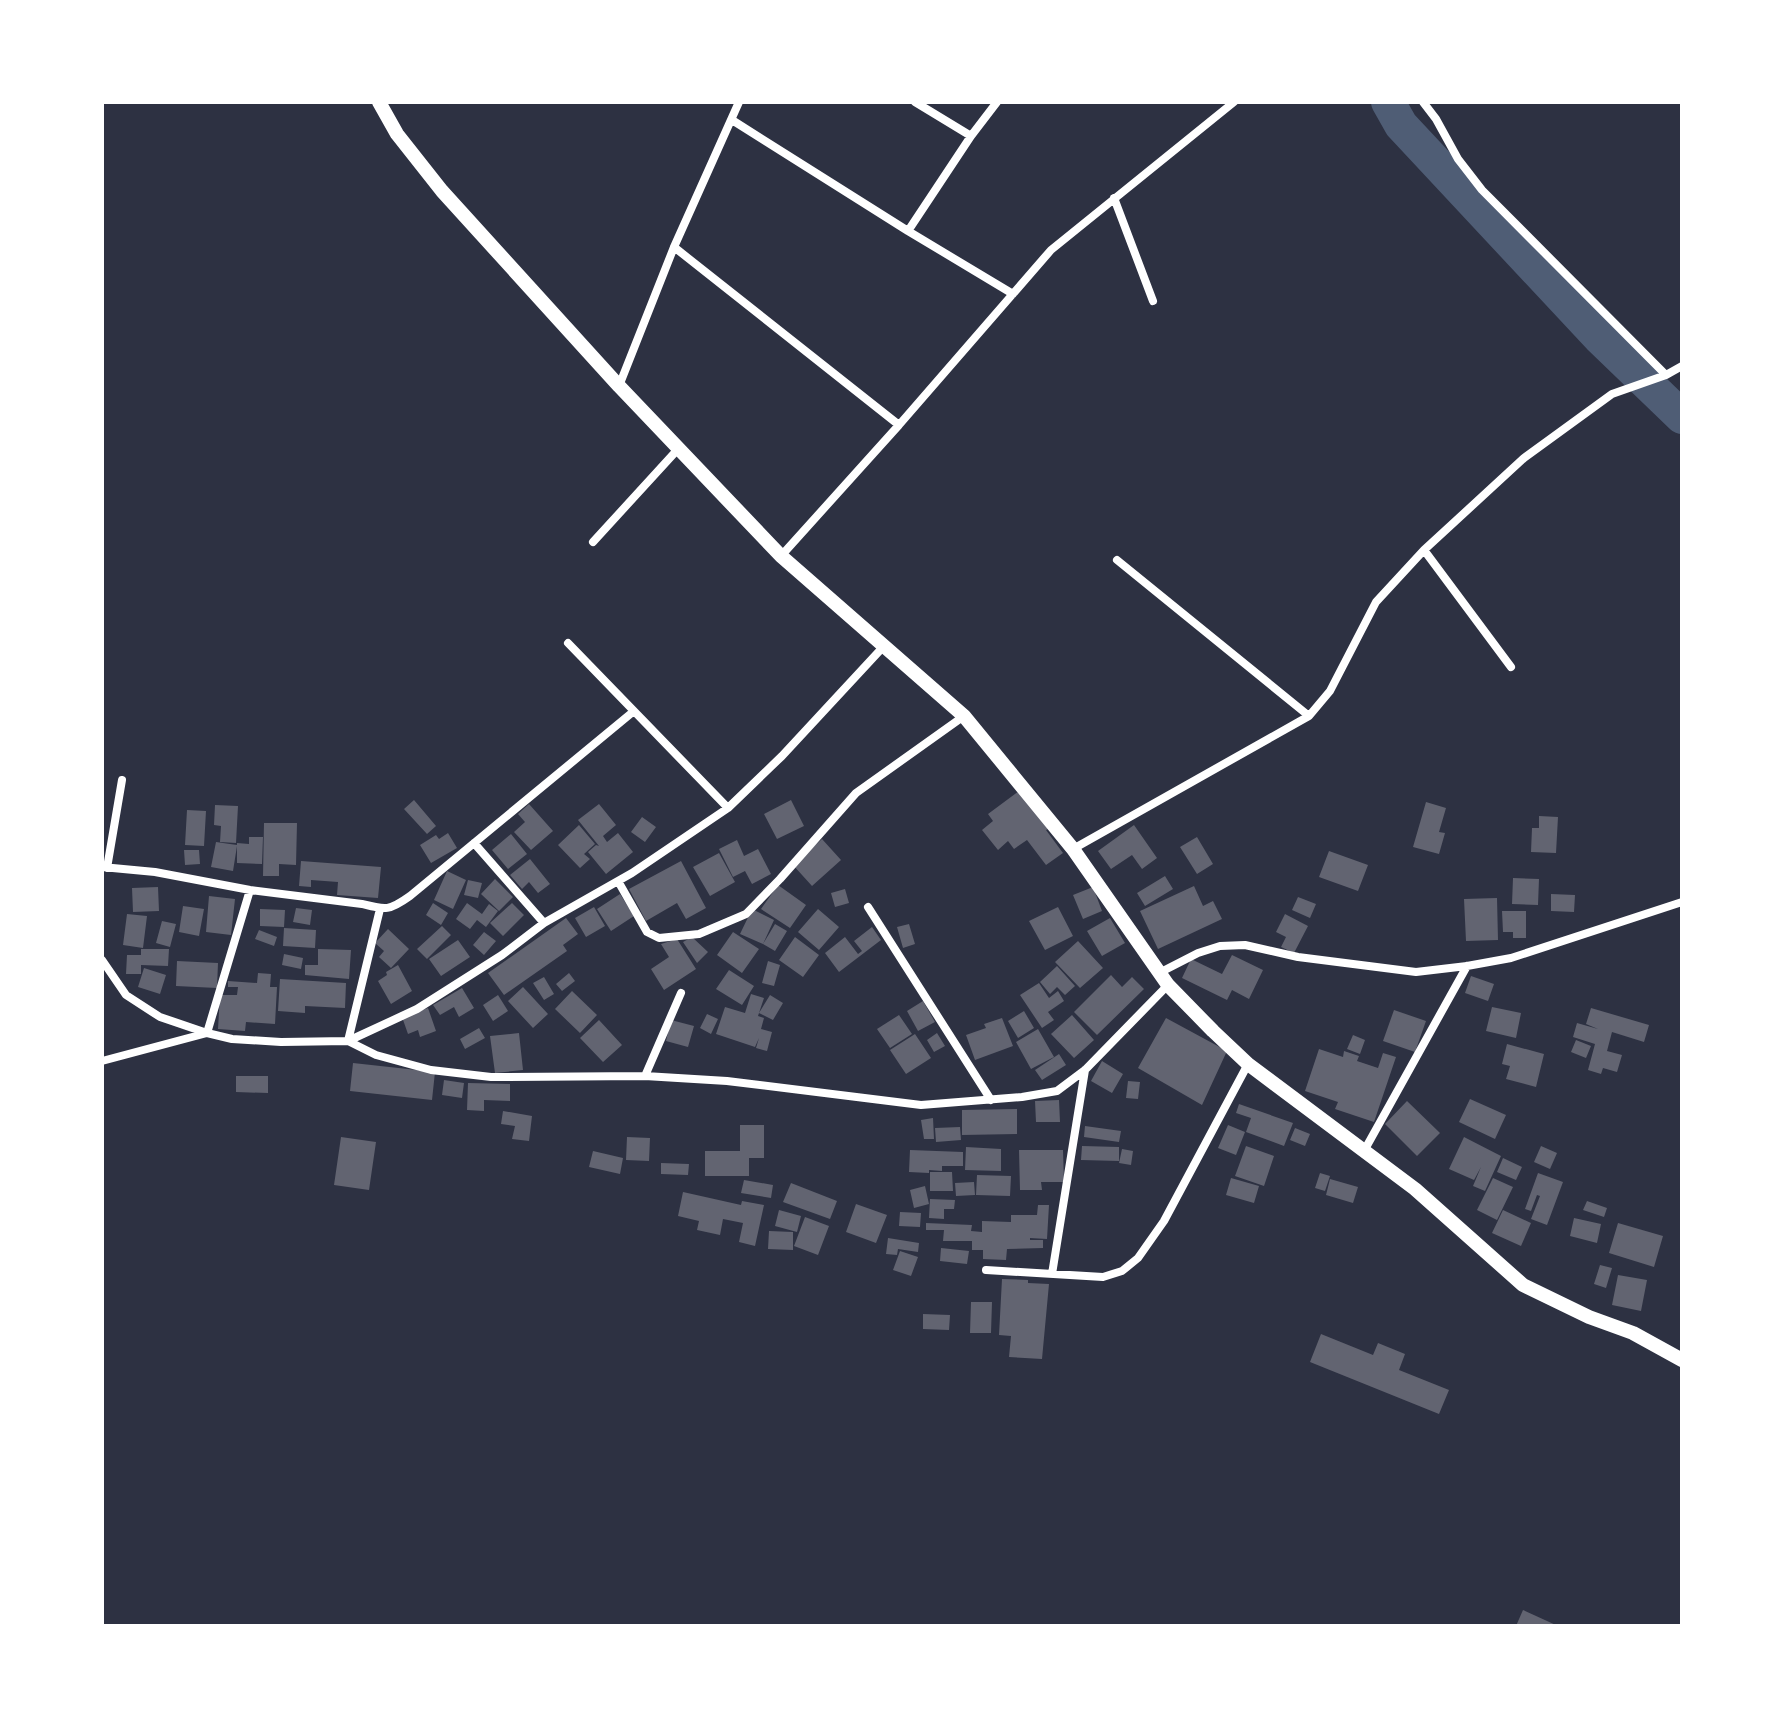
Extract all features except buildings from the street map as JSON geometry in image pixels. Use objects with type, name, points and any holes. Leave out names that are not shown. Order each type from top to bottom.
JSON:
[{"type":"main road","points":[[379,102],[397,134],[442,191],[619,386],[781,556],[964,716],[1073,849],[1164,979],[1248,1064],[1415,1189],[1523,1285],[1589,1317],[1633,1333],[1682,1360]]},
{"type":"street","points":[[619,386],[674,247],[739,102]]},
{"type":"street","points":[[915,102],[971,136]]},
{"type":"street","points":[[908,231],[997,102]]},
{"type":"street","points":[[781,556],[1051,250],[1234,102]]},
{"type":"street","points":[[1423,102],[1458,159],[1482,190],[1666,375]]},
{"type":"street","points":[[732,120],[1013,294]]},
{"type":"street","points":[[1114,198],[1153,301]]},
{"type":"street","points":[[674,247],[899,425]]},
{"type":"street","points":[[1073,849],[1309,716],[1330,691],[1376,602],[1424,550],[1524,458],[1612,394],[1666,375],[1682,366]]},
{"type":"street","points":[[593,542],[679,448]]},
{"type":"street","points":[[1424,550],[1511,667]]},
{"type":"street","points":[[1117,560],[1309,716]]},
{"type":"street","points":[[568,643],[728,808]]},
{"type":"street","points":[[102,960],[126,995],[160,1017],[207,1033],[232,1039],[281,1042],[348,1041],[417,1009],[502,955],[544,923],[618,881],[728,808],[782,756],[884,646]]},
{"type":"street","points":[[122,780],[104,867],[155,872],[380,909],[393,908],[634,711]]},
{"type":"street","points":[[618,881],[647,932],[659,938],[699,934],[746,914],[856,793],[964,716]]},
{"type":"street","points":[[474,843],[544,923]]},
{"type":"street","points":[[207,1033],[250,890]]},
{"type":"street","points":[[348,1041],[376,1055],[431,1070],[491,1077],[645,1076],[727,1081],[921,1105],[1022,1097],[1057,1091],[1085,1070],[1164,979],[1198,953],[1220,946],[1245,945],[1298,957],[1416,972],[1511,958],[1682,902]]},
{"type":"street","points":[[868,907],[991,1100]]},
{"type":"street","points":[[348,1041],[380,909]]},
{"type":"street","points":[[1364,1151],[1467,966]]},
{"type":"street","points":[[645,1076],[681,993]]},
{"type":"street","points":[[102,1061],[207,1033]]},
{"type":"street","points":[[986,1270],[1103,1277],[1122,1271],[1138,1258],[1164,1221],[1248,1064]]},
{"type":"street","points":[[1052,1274],[1085,1070]]},
{"type":"waterway","points":[[1388,102],[1401,125],[1599,337],[1682,417]]}]
